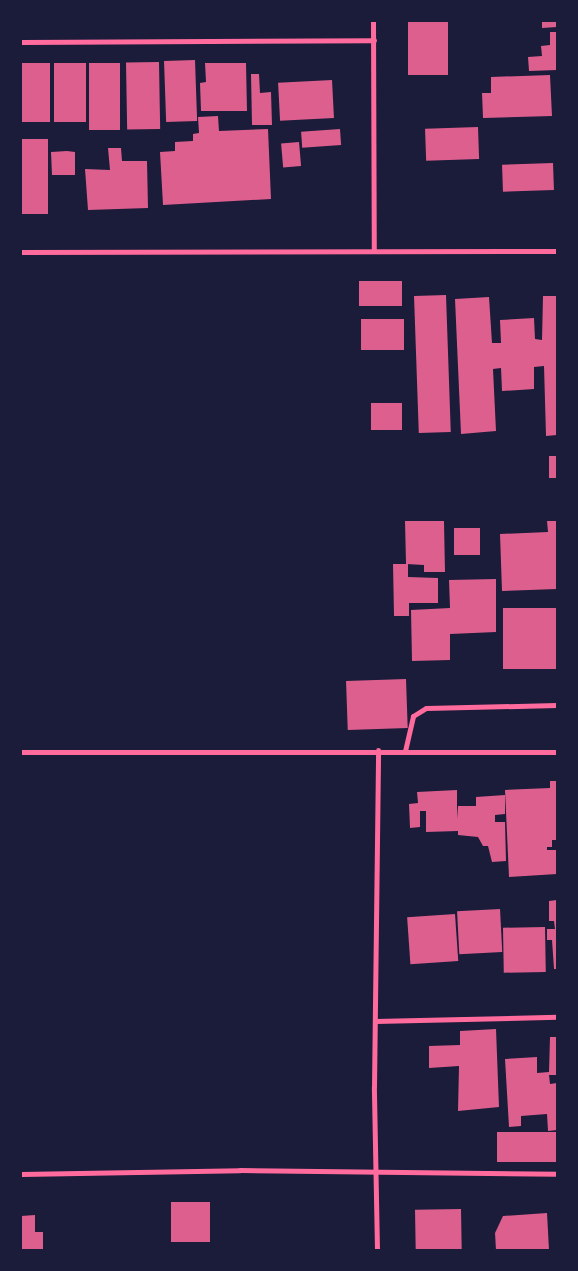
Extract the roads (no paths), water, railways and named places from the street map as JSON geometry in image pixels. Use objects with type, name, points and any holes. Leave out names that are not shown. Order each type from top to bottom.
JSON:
[{"type":"street","points":[[373,21],[374,251]]},
{"type":"street","points":[[21,42],[374,40]]},
{"type":"street","points":[[21,252],[557,251]]},
{"type":"street","points":[[405,751],[413,716],[426,708],[557,705]]},
{"type":"street","points":[[377,1250],[375,1021],[378,750]]},
{"type":"street","points":[[21,752],[378,750],[557,752]]},
{"type":"street","points":[[375,1021],[557,1017]]},
{"type":"street","points":[[21,1174],[119,1170],[557,1174]]}]
